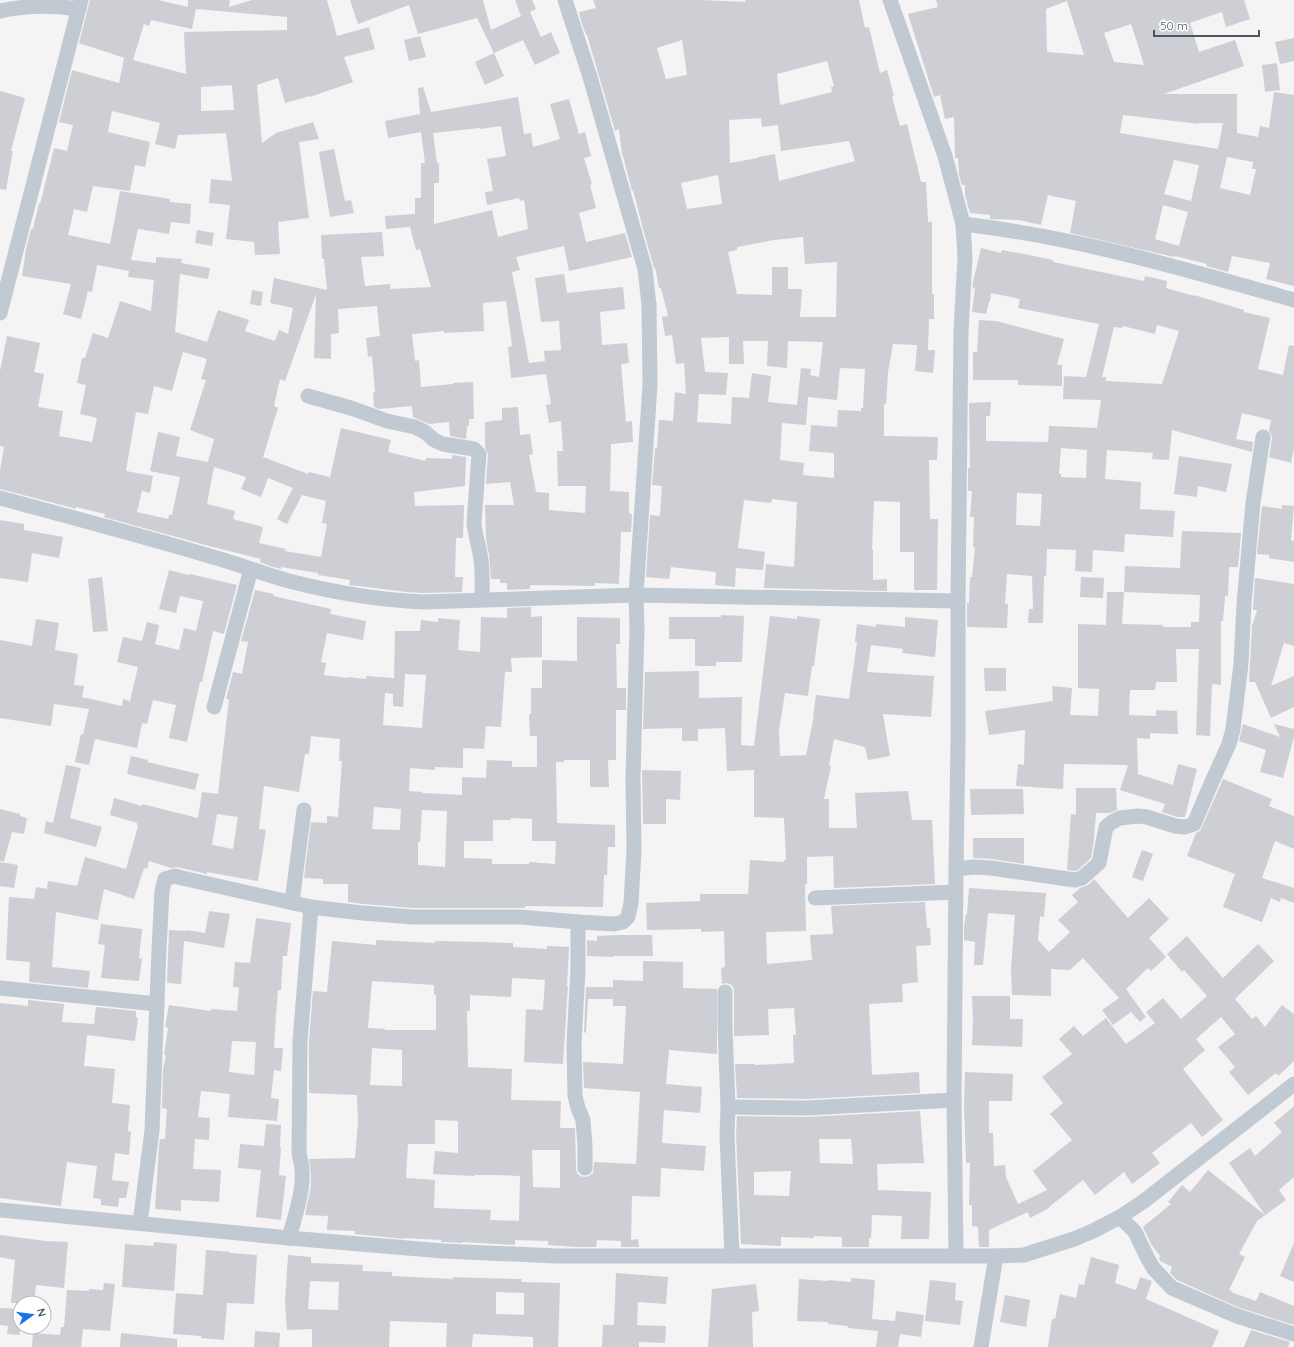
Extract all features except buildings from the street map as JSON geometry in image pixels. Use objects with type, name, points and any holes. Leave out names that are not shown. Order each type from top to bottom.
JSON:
[{"type":"street","points":[[140,1223],[152,1131],[162,891],[165,879],[174,876],[311,907],[362,913],[413,917],[520,917],[614,924],[623,922],[628,917],[631,903],[634,850],[633,778],[637,628],[636,595],[650,385],[649,313],[646,269],[590,77],[565,0]]},
{"type":"street","points":[[890,0],[945,156],[963,224],[965,257],[961,331],[958,601],[954,1100],[956,1256]]},
{"type":"street","points":[[0,11],[27,6],[80,4],[0,313]]},
{"type":"street","points":[[963,224],[1070,242],[1154,261],[1294,300]]},
{"type":"street","points":[[308,396],[351,408],[387,421],[414,427],[425,432],[434,440],[443,444],[474,449],[477,451],[479,454],[474,534],[480,550],[482,561],[482,599]]},
{"type":"street","points":[[956,869],[974,867],[1075,880],[1082,878],[1099,863],[1106,828],[1112,822],[1120,818],[1138,816],[1185,828],[1194,824],[1229,744],[1233,729],[1241,664],[1244,604],[1253,503],[1263,437]]},
{"type":"street","points":[[0,498],[102,525],[289,581],[344,593],[402,601],[423,602],[636,595],[958,601]]},
{"type":"street","points":[[214,707],[251,569]]},
{"type":"street","points":[[292,902],[304,810]]},
{"type":"street","points":[[815,898],[956,892]]},
{"type":"street","points":[[289,1238],[300,1195],[302,1176],[302,1165],[299,1154],[300,1041],[311,907]]},
{"type":"street","points":[[578,922],[578,969],[574,1044],[575,1096],[583,1120],[585,1146],[584,1168]]},
{"type":"street","points":[[0,988],[157,1004]]},
{"type":"street","points":[[725,992],[728,1108],[727,1135],[732,1256]]},
{"type":"street","points":[[0,1210],[289,1238],[443,1251],[549,1256],[1024,1255],[1093,1231],[1120,1217],[1144,1201],[1294,1084]]},
{"type":"street","points":[[728,1108],[807,1108],[954,1100]]},
{"type":"street","points":[[1120,1217],[1135,1232],[1154,1269],[1172,1288],[1237,1316],[1294,1334]]},
{"type":"street","points":[[981,1347],[996,1256]]}]
